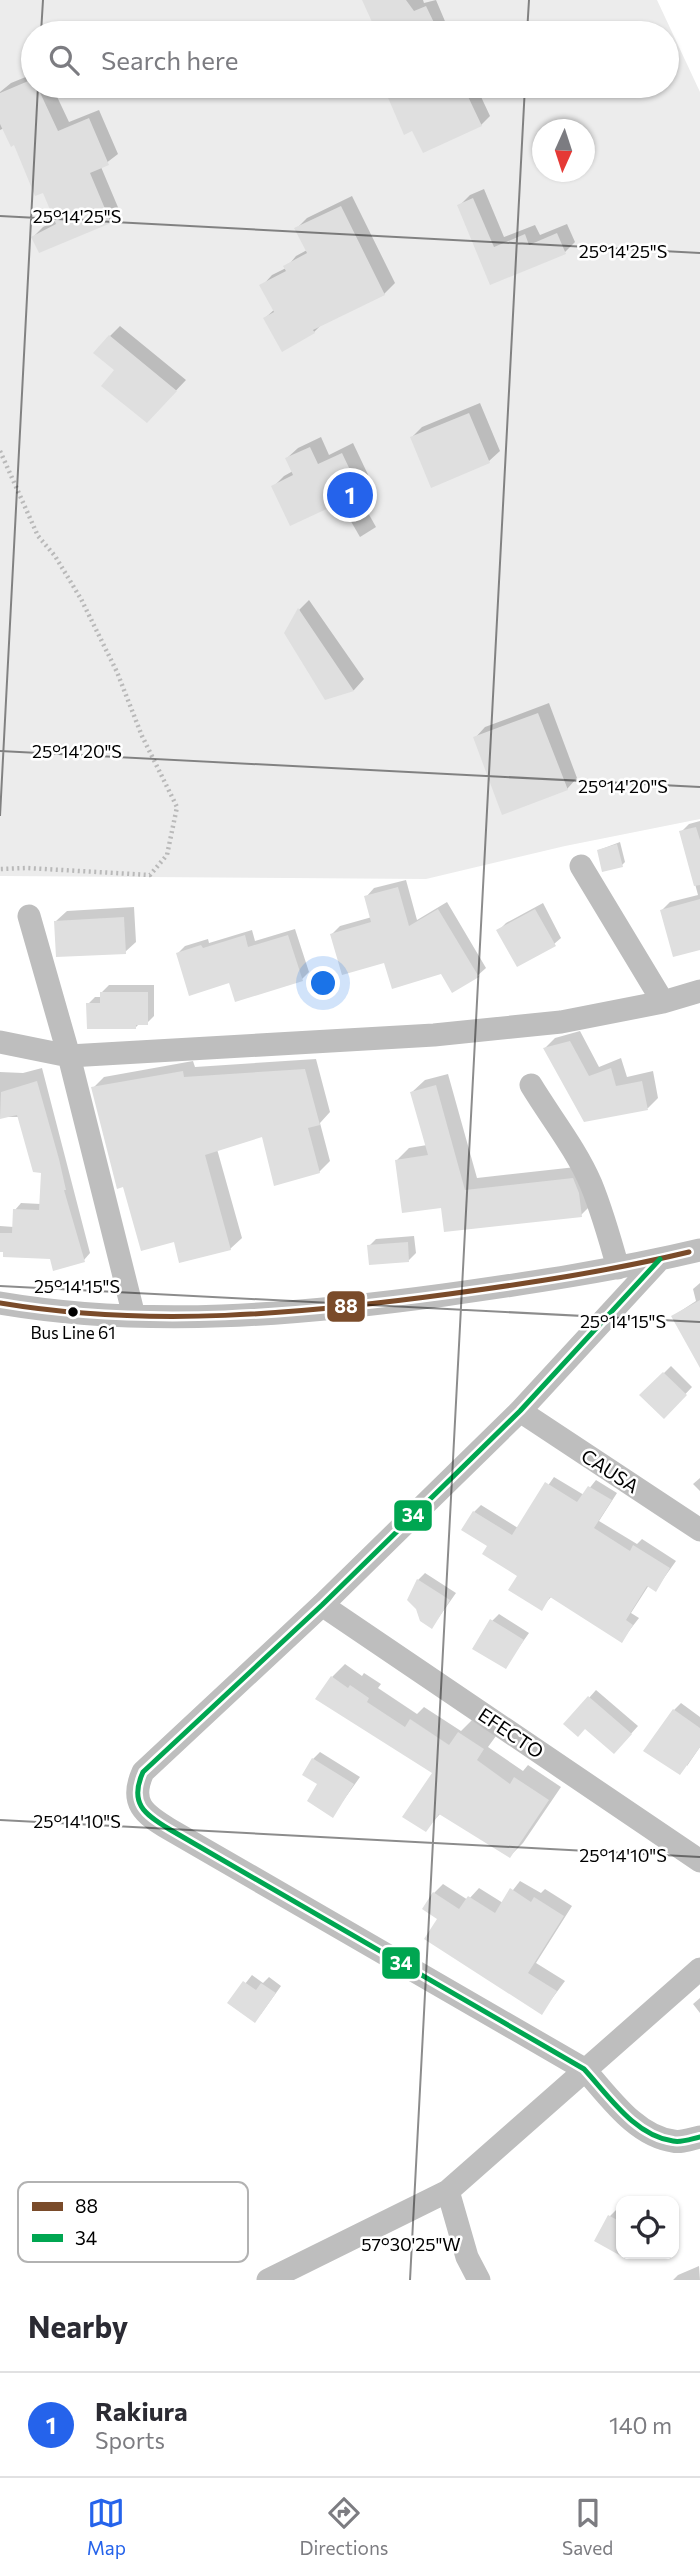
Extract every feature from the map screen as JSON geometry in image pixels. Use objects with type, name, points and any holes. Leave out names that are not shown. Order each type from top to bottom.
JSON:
[{"type":"street","points":[[581,866],[663,1002]]},
{"type":"street","points":[[29,916],[69,1055],[134,1316]]},
{"type":"street","points":[[0,1042],[69,1055],[433,1035],[561,1022],[663,1002],[700,991]]},
{"type":"street","points":[[531,1085],[590,1182],[618,1268]]},
{"type":"street","points":[[0,1303],[134,1316],[298,1313],[520,1284],[618,1268],[700,1250]]},
{"type":"street","points":[[660,1259],[520,1412],[322,1605],[143,1772],[137,1795],[141,1806],[151,1818],[583,2069],[630,2120],[660,2138],[676,2142],[700,2137]]},
{"type":"street","name":"CAUSA","points":[[520,1412],[700,1530]]},
{"type":"street","name":"EFECTO","points":[[322,1605],[700,1861]]},
{"type":"street","points":[[268,2280],[447,2191],[700,1969]]},
{"type":"street","points":[[447,2191],[467,2257],[479,2280]]},
{"type":"path","points":[[0,451],[38,536],[55,556],[81,599],[177,807],[167,855],[150,874],[0,869]]},
{"type":"shaded area","points":[[0,0],[657,0],[667,21],[21,21],[21,98],[679,98],[679,47],[700,92],[700,819],[565,846],[426,879],[0,876]]},
{"type":"shaded area","points":[[362,502],[376,527],[360,537],[345,511]]},
{"type":"building","points":[[362,0],[406,0],[414,11],[426,6],[433,21],[372,21]]},
{"type":"building","points":[[21,84],[21,98],[43,98],[58,131],[89,118],[109,165],[90,173],[111,223],[39,253],[31,237],[56,224],[43,193],[35,196],[14,145],[11,147],[0,124],[0,93]]},
{"type":"building","points":[[388,98],[469,98],[482,126],[423,153],[412,131],[404,135]]},
{"type":"building","points":[[473,198],[494,247],[525,234],[529,245],[557,233],[566,254],[490,285],[457,205]]},
{"type":"building","points":[[341,206],[385,295],[313,330],[315,333],[282,352],[263,318],[274,312],[259,285],[286,271],[283,266],[307,253],[294,228]]},
{"type":"building","points":[[109,335],[177,391],[147,423],[101,386],[114,370],[93,353]]},
{"type":"building","points":[[469,413],[490,463],[431,488],[410,437]]},
{"type":"building","points":[[310,447],[318,464],[342,453],[361,493],[290,526],[271,486],[293,475],[285,458]]},
{"type":"building","points":[[298,608],[354,691],[325,700],[284,633]]},
{"type":"building","points":[[538,713],[568,790],[502,815],[473,737]]},
{"type":"building","points":[[696,827],[700,840],[700,885],[694,886],[679,831]]},
{"type":"building","points":[[617,844],[623,867],[602,872],[597,850]]},
{"type":"building","points":[[398,887],[409,926],[438,909],[479,977],[452,993],[441,974],[392,989],[384,963],[342,975],[330,934],[371,922],[364,896]]},
{"type":"building","points":[[700,899],[700,950],[673,957],[660,910]]},
{"type":"building","points":[[535,909],[556,946],[517,967],[496,930]]},
{"type":"building","points":[[124,917],[126,954],[56,957],[54,921]]},
{"type":"building","points":[[245,935],[248,947],[288,935],[303,981],[235,1002],[229,983],[189,996],[176,953]]},
{"type":"building","points":[[100,992],[148,992],[148,1025],[136,1025],[136,1029],[87,1029],[86,1003],[100,1003]]},
{"type":"building","points":[[570,1041],[589,1076],[611,1068],[616,1086],[642,1081],[648,1110],[584,1122],[543,1048]]},
{"type":"building","points":[[305,1069],[320,1125],[308,1128],[320,1173],[274,1186],[262,1137],[205,1155],[231,1250],[179,1263],[174,1242],[141,1251],[123,1187],[117,1189],[91,1087],[183,1071],[184,1077]]},
{"type":"building","points":[[37,1081],[85,1262],[53,1271],[50,1259],[3,1257],[3,1252],[0,1252],[0,1233],[12,1233],[13,1209],[39,1210],[41,1173],[33,1172],[17,1115],[0,1119],[1,1092]]},
{"type":"building","points":[[436,1085],[465,1190],[573,1178],[579,1193],[582,1217],[444,1232],[441,1208],[402,1213],[395,1160],[428,1155],[410,1092]]},
{"type":"building","points":[[408,1242],[409,1262],[369,1265],[367,1245]]},
{"type":"building","points":[[700,1300],[700,1368],[671,1316]]},
{"type":"building","points":[[663,1372],[687,1395],[664,1419],[639,1395]]},
{"type":"building","points":[[545,1482],[577,1502],[588,1486],[612,1500],[594,1528],[630,1551],[633,1545],[670,1568],[656,1592],[647,1586],[626,1620],[633,1625],[622,1643],[550,1597],[542,1611],[508,1590],[517,1576],[482,1554],[487,1546],[461,1530],[473,1511],[512,1535]]},
{"type":"building","points":[[417,1579],[450,1600],[432,1629],[420,1621],[416,1609],[407,1600]]},
{"type":"building","points":[[490,1619],[524,1640],[506,1669],[472,1649]]},
{"type":"building","points":[[331,1676],[369,1698],[367,1702],[405,1727],[410,1719],[449,1745],[458,1732],[484,1749],[477,1760],[510,1784],[514,1777],[549,1800],[510,1858],[439,1814],[426,1832],[402,1817],[432,1773],[315,1699]]},
{"type":"building","points":[[588,1696],[632,1734],[614,1754],[585,1729],[578,1737],[563,1724]]},
{"type":"building","points":[[673,1709],[700,1728],[700,1747],[680,1775],[643,1751]]},
{"type":"building","points":[[312,1758],[354,1784],[333,1818],[307,1801],[317,1784],[302,1775]]},
{"type":"building","points":[[510,1888],[531,1902],[534,1897],[564,1916],[528,1973],[557,1991],[542,2015],[424,1939],[437,1919],[422,1909],[433,1892],[459,1909],[468,1896],[495,1913]]},
{"type":"building","points":[[243,1981],[256,1990],[261,1983],[276,1993],[255,2023],[227,2003]]},
{"type":"building","points":[[608,2215],[616,2219],[616,2253],[594,2241]]},
{"type":"transit line","name":"88","points":[[0,1303],[112,1315],[281,1312],[393,1301],[510,1285],[600,1271],[689,1252]]},
{"type":"transit line","name":"34","points":[[660,1259],[520,1411],[322,1605],[143,1772],[138,1800],[146,1813],[160,1824],[584,2069],[623,2113],[646,2131],[659,2138],[676,2141],[700,2137]]},
{"type":"place","name":"Rakiura","points":[[350,495]]},
{"type":"place","name":"Bus Line 61","points":[[73,1312]]}]
